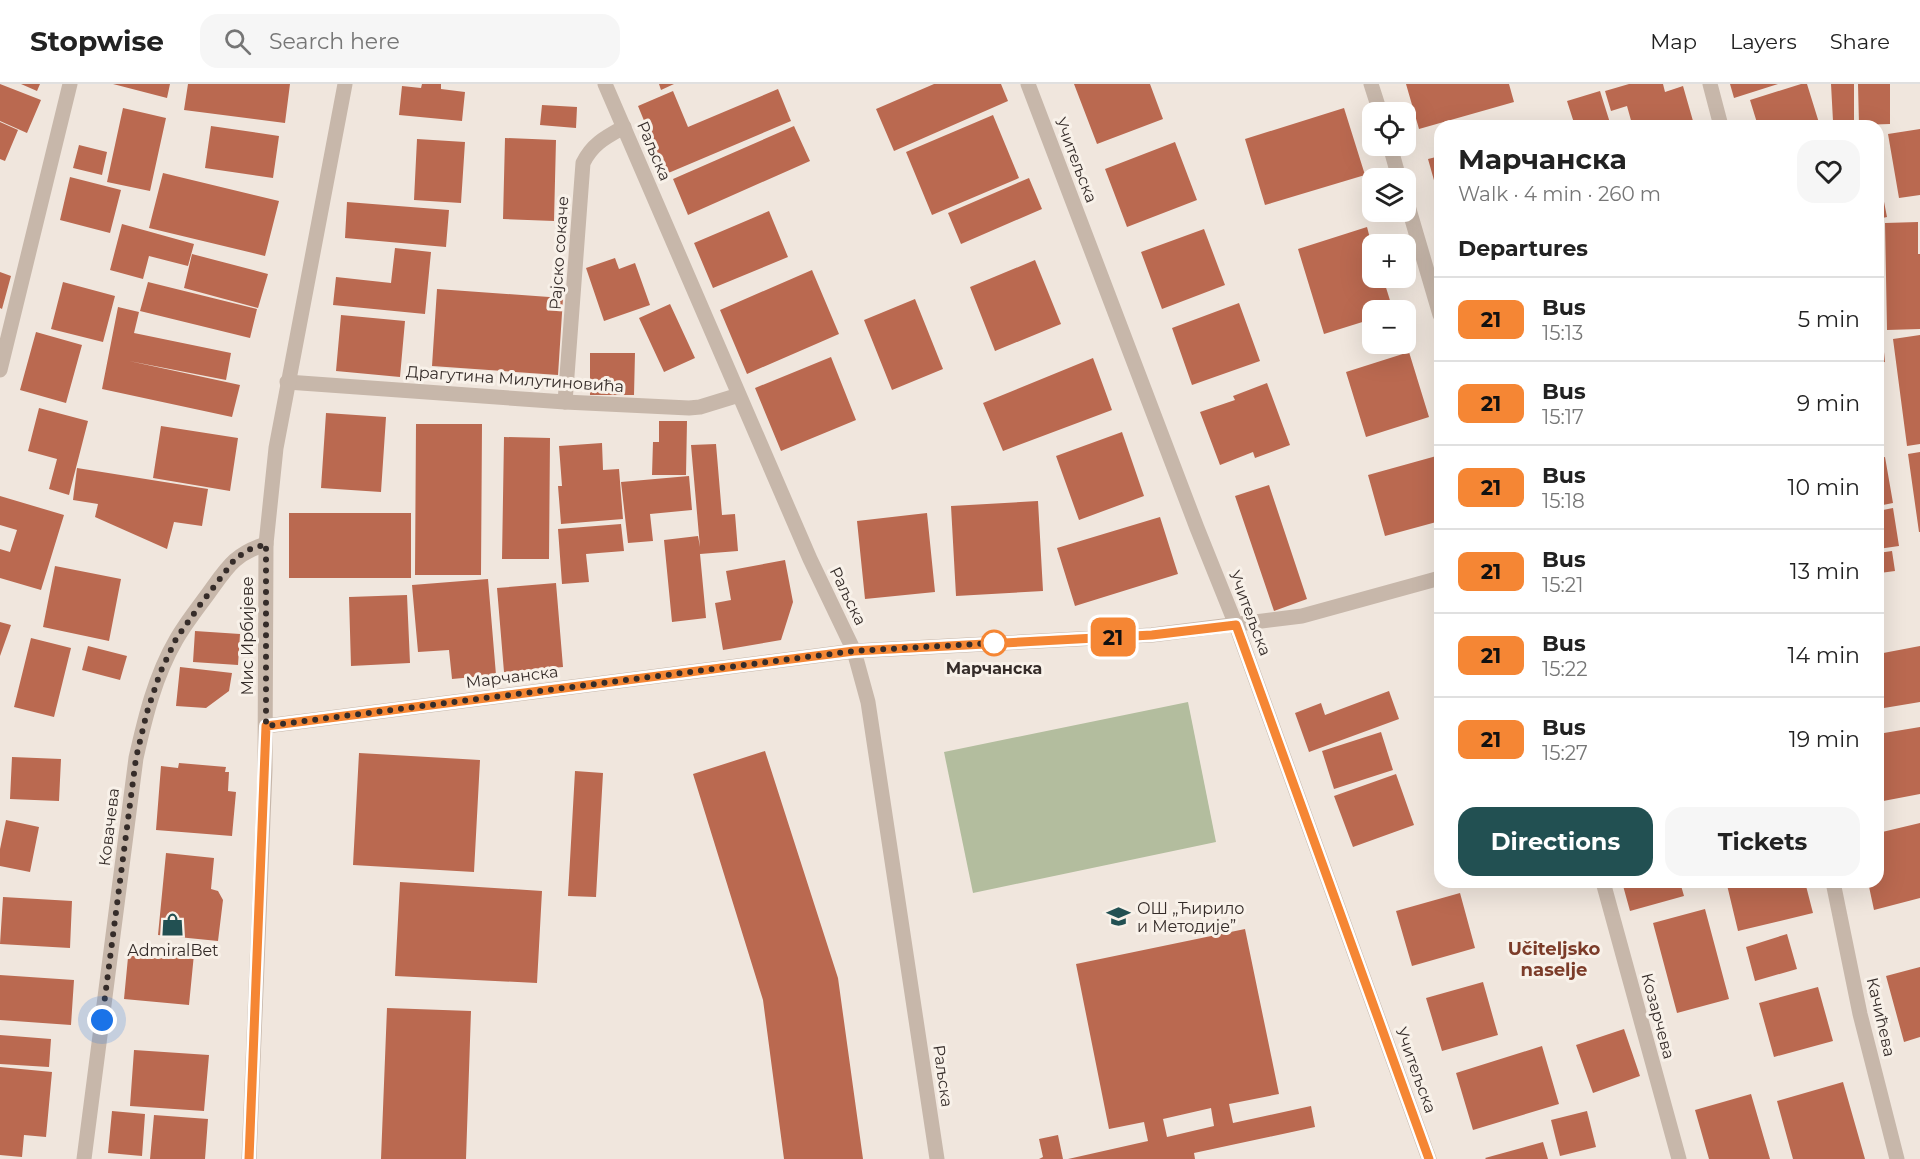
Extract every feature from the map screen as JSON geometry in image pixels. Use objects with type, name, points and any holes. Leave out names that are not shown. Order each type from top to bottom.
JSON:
[{"type":"street","points":[[0,370],[70,84]]},
{"type":"street","name":"Мис Ирбијеве","points":[[249,1159],[266,726],[266,544],[276,448],[287,382],[345,84]]},
{"type":"street","name":"Раљска","points":[[605,84],[810,559],[854,651],[868,702],[937,1159]]},
{"type":"street","name":"Учитељска","points":[[1028,84],[1236,625],[1429,1159]]},
{"type":"street","points":[[1371,84],[1377,102]]},
{"type":"street","points":[[1710,84],[1719,120]]},
{"type":"street","name":"Рајско сокаче","points":[[566,402],[583,164],[589,151],[600,140],[624,127]]},
{"type":"street","points":[[1413,222],[1434,295]]},
{"type":"street","name":"Драгутина Милутиновића","points":[[287,382],[566,402],[689,408],[739,394]]},
{"type":"street","name":"Ковачева","points":[[84,1159],[136,758],[147,712],[160,673],[176,639],[200,605],[235,559],[248,550],[266,544]]},
{"type":"street","name":"Марчанска","points":[[266,726],[854,651],[1152,635],[1236,625],[1302,616],[1434,580]]},
{"type":"street","name":"Козарчева","points":[[1605,888],[1679,1159]]},
{"type":"street","name":"Качићева","points":[[1834,888],[1860,1014],[1897,1159]]},
{"type":"green space","points":[[1188,702],[1216,842],[973,893],[944,752]]},
{"type":"building","points":[[0,84],[41,100],[27,133],[0,121]]},
{"type":"building","points":[[21,84],[40,84],[37,91]]},
{"type":"building","points":[[113,84],[170,84],[167,98]]},
{"type":"building","points":[[188,84],[290,84],[285,123],[184,110]]},
{"type":"building","points":[[422,84],[441,84],[441,89],[465,92],[462,121],[399,115],[402,86],[421,88]]},
{"type":"building","points":[[659,84],[674,84],[661,90]]},
{"type":"building","points":[[934,84],[1001,84],[1008,101],[894,151],[876,109]]},
{"type":"building","points":[[1074,84],[1150,84],[1163,119],[1097,144]]},
{"type":"building","points":[[1406,84],[1509,84],[1514,102],[1451,120],[1434,120],[1434,125],[1419,129],[1416,119],[1416,102],[1411,102]]},
{"type":"building","points":[[1629,84],[1663,84],[1665,92],[1683,86],[1693,120],[1631,120],[1627,106],[1611,111],[1605,91]]},
{"type":"building","points":[[1730,84],[1778,84],[1734,98]]},
{"type":"building","points":[[1807,84],[1818,120],[1756,120],[1750,100]]},
{"type":"building","points":[[1831,84],[1854,84],[1854,120],[1833,120]]},
{"type":"building","points":[[1858,84],[1890,84],[1890,124],[1884,124],[1884,120],[1859,120]]},
{"type":"building","points":[[778,89],[791,121],[666,174],[638,106],[673,91],[688,127]]},
{"type":"building","points":[[1600,91],[1609,120],[1573,120],[1567,101]]},
{"type":"building","points":[[542,105],[577,107],[576,128],[540,125]]},
{"type":"building","points":[[123,108],[166,118],[150,191],[107,182]]},
{"type":"building","points":[[1344,108],[1363,168],[1362,176],[1265,205],[1245,139]]},
{"type":"building","points":[[993,115],[1019,178],[932,215],[906,152]]},
{"type":"building","points":[[0,122],[18,130],[5,161],[0,159]]},
{"type":"building","points":[[211,126],[279,136],[273,178],[205,168]]},
{"type":"building","points":[[794,126],[810,161],[688,215],[673,179]]},
{"type":"building","points":[[1920,129],[1920,195],[1899,198],[1888,134]]},
{"type":"building","points":[[505,138],[556,140],[554,221],[503,219]]},
{"type":"building","points":[[417,139],[465,142],[461,203],[414,200]]},
{"type":"building","points":[[1175,142],[1197,200],[1127,227],[1105,169]]},
{"type":"building","points":[[79,145],[107,152],[102,175],[73,168]]},
{"type":"building","points":[[1434,158],[1434,180],[1428,159]]},
{"type":"building","points":[[163,173],[279,201],[265,256],[149,228]]},
{"type":"building","points":[[70,177],[121,190],[110,233],[60,220]]},
{"type":"building","points":[[1029,178],[1042,209],[961,244],[948,213]]},
{"type":"building","points":[[347,202],[449,210],[446,247],[345,238]]},
{"type":"building","points":[[1884,202],[1887,217],[1884,218]]},
{"type":"building","points":[[769,211],[788,257],[713,288],[694,243]]},
{"type":"building","points":[[1918,222],[1920,329],[1887,330],[1885,223]]},
{"type":"building","points":[[122,224],[194,244],[188,266],[149,256],[143,279],[110,270]]},
{"type":"building","points":[[1367,227],[1369,234],[1362,234],[1362,288],[1386,288],[1390,300],[1362,300],[1362,322],[1324,334],[1298,249]]},
{"type":"building","points":[[1204,229],[1225,285],[1162,309],[1141,252]]},
{"type":"building","points":[[395,248],[431,252],[425,314],[333,305],[336,277],[391,283]]},
{"type":"building","points":[[192,254],[268,274],[258,308],[184,288]]},
{"type":"building","points":[[615,258],[619,269],[635,263],[650,305],[604,321],[586,268]]},
{"type":"building","points":[[1035,260],[1061,324],[995,351],[970,287]]},
{"type":"building","points":[[812,270],[839,334],[747,374],[720,310]]},
{"type":"building","points":[[0,272],[11,276],[2,309],[0,308]]},
{"type":"building","points":[[63,282],[115,296],[103,342],[51,329]]},
{"type":"building","points":[[148,282],[257,309],[250,338],[140,311]]},
{"type":"building","points":[[437,289],[563,298],[558,375],[432,366]]},
{"type":"building","points":[[915,299],[943,369],[892,390],[864,320]]},
{"type":"building","points":[[1239,303],[1260,361],[1192,385],[1172,328]]},
{"type":"building","points":[[670,304],[695,358],[664,372],[639,318]]},
{"type":"building","points":[[118,307],[139,312],[134,333],[231,353],[226,380],[129,361],[240,385],[232,417],[102,389]]},
{"type":"building","points":[[341,315],[405,321],[400,377],[336,371]]},
{"type":"building","points":[[36,332],[82,345],[66,403],[20,390]]},
{"type":"building","points":[[1920,335],[1920,444],[1907,446],[1893,339]]},
{"type":"building","points":[[590,353],[635,353],[634,395],[590,395]]},
{"type":"building","points":[[1403,354],[1410,354],[1429,417],[1366,437],[1346,372]]},
{"type":"building","points":[[831,357],[856,420],[781,451],[755,388]]},
{"type":"building","points":[[1093,358],[1112,410],[1003,451],[983,403]]},
{"type":"building","points":[[1267,383],[1290,445],[1255,458],[1253,452],[1220,465],[1200,412],[1235,400],[1233,396]]},
{"type":"building","points":[[39,408],[88,421],[69,495],[49,489],[57,459],[28,451]]},
{"type":"building","points":[[326,413],[386,417],[381,492],[321,488]]},
{"type":"building","points":[[659,421],[687,421],[686,475],[652,475],[653,442],[659,442]]},
{"type":"building","points":[[416,424],[482,424],[481,575],[415,575]]},
{"type":"building","points":[[161,426],[238,438],[230,491],[153,478]]},
{"type":"building","points":[[1122,432],[1144,496],[1079,520],[1056,456]]},
{"type":"building","points":[[504,437],[550,438],[549,559],[502,559]]},
{"type":"building","points":[[602,443],[603,470],[619,469],[623,519],[561,524],[558,486],[562,486],[559,446]]},
{"type":"building","points":[[716,444],[722,515],[735,514],[738,551],[700,554],[706,618],[672,622],[664,540],[698,536],[700,547],[691,445]]},
{"type":"building","points":[[1920,452],[1920,532],[1919,532],[1908,454]]},
{"type":"building","points":[[1434,457],[1434,523],[1385,536],[1368,475]]},
{"type":"building","points":[[1884,457],[1893,503],[1884,505]]},
{"type":"building","points":[[77,468],[208,489],[202,526],[174,522],[167,549],[95,517],[98,504],[73,500]]},
{"type":"building","points":[[689,476],[692,510],[650,514],[653,541],[628,543],[621,482]]},
{"type":"building","points":[[1269,485],[1307,599],[1274,611],[1235,496]]},
{"type":"building","points":[[0,496],[64,515],[41,590],[0,578],[0,549],[10,552],[17,530],[0,525]]},
{"type":"building","points":[[1038,501],[1043,591],[956,596],[951,506]]},
{"type":"building","points":[[1893,508],[1899,546],[1884,548],[1884,510]]},
{"type":"building","points":[[289,513],[411,513],[411,578],[289,578]]},
{"type":"building","points":[[927,513],[935,592],[865,599],[857,521]]},
{"type":"building","points":[[1160,517],[1178,574],[1075,606],[1057,548]]},
{"type":"building","points":[[621,524],[624,551],[586,554],[589,582],[562,584],[558,529]]},
{"type":"building","points":[[1892,551],[1895,571],[1884,572],[1884,552]]},
{"type":"building","points":[[785,560],[793,602],[781,640],[723,650],[715,603],[731,600],[726,571]]},
{"type":"building","points":[[55,566],[121,579],[109,641],[43,627]]},
{"type":"building","points":[[488,579],[496,675],[452,679],[449,650],[418,652],[412,585]]},
{"type":"building","points":[[556,583],[563,667],[504,672],[497,588]]},
{"type":"building","points":[[407,595],[410,663],[351,666],[349,597]]},
{"type":"building","points":[[0,622],[11,625],[0,656]]},
{"type":"building","points":[[195,631],[240,634],[238,665],[193,662]]},
{"type":"building","points":[[31,638],[71,648],[54,717],[14,707]]},
{"type":"building","points":[[88,646],[127,656],[120,680],[82,670]]},
{"type":"building","points":[[1920,646],[1920,702],[1884,708],[1884,653]]},
{"type":"building","points":[[180,667],[232,673],[229,691],[206,708],[176,706]]},
{"type":"building","points":[[1389,691],[1399,719],[1309,752],[1295,713],[1321,703],[1325,715]]},
{"type":"building","points":[[1920,727],[1920,794],[1884,801],[1884,733]]},
{"type":"building","points":[[1381,732],[1393,770],[1334,789],[1322,751]]},
{"type":"building","points":[[765,751],[838,978],[863,1159],[784,1159],[763,1000],[693,774]]},
{"type":"building","points":[[359,753],[480,760],[474,872],[353,865]]},
{"type":"building","points":[[12,757],[61,759],[59,801],[10,799]]},
{"type":"building","points":[[179,763],[226,767],[225,772],[229,772],[228,791],[236,792],[232,836],[156,830],[161,766],[178,768]]},
{"type":"building","points":[[575,771],[603,773],[596,897],[568,896]]},
{"type":"building","points":[[1396,774],[1414,825],[1353,847],[1334,796]]},
{"type":"building","points":[[6,820],[39,827],[30,872],[0,866],[0,849]]},
{"type":"building","points":[[1920,823],[1920,898],[1874,910],[1869,888],[1884,888],[1884,832]]},
{"type":"building","points":[[166,853],[214,858],[211,889],[218,891],[223,900],[218,941],[158,935]]},
{"type":"building","points":[[400,882],[542,891],[537,983],[395,976]]},
{"type":"building","points":[[1624,888],[1682,888],[1684,896],[1630,911]]},
{"type":"building","points":[[1728,888],[1807,888],[1813,913],[1738,931]]},
{"type":"building","points":[[1460,893],[1475,948],[1412,966],[1396,911]]},
{"type":"building","points":[[3,897],[72,901],[70,948],[0,944]]},
{"type":"building","points":[[1705,909],[1729,999],[1677,1013],[1653,923]]},
{"type":"building","points":[[1245,929],[1279,1094],[1229,1104],[1233,1123],[1311,1106],[1315,1127],[1194,1153],[1195,1159],[1068,1159],[1148,1141],[1144,1122],[1109,1129],[1076,964]],"holes":[[[1211,1108],[1214,1126],[1167,1137],[1163,1119]]]},
{"type":"building","points":[[1787,934],[1797,969],[1755,981],[1746,947]]},
{"type":"building","points":[[129,947],[194,954],[189,1005],[124,999]]},
{"type":"building","points":[[1920,967],[1920,1037],[1904,1042],[1886,976]]},
{"type":"building","points":[[0,975],[74,980],[71,1025],[0,1020]]},
{"type":"building","points":[[1483,982],[1498,1035],[1442,1051],[1426,998]]},
{"type":"building","points":[[1818,987],[1833,1041],[1774,1057],[1759,1003]]},
{"type":"building","points":[[387,1008],[471,1011],[466,1159],[381,1159]]},
{"type":"building","points":[[1624,1029],[1640,1076],[1593,1093],[1576,1045]]},
{"type":"building","points":[[0,1035],[51,1039],[49,1067],[0,1064]]},
{"type":"building","points":[[1542,1046],[1559,1104],[1473,1130],[1456,1073]]},
{"type":"building","points":[[134,1050],[209,1055],[204,1111],[130,1106]]},
{"type":"building","points":[[0,1067],[52,1072],[46,1137],[24,1135],[22,1157],[0,1155]]},
{"type":"building","points":[[1843,1082],[1865,1159],[1793,1159],[1777,1101]]},
{"type":"building","points":[[1751,1094],[1770,1159],[1709,1159],[1695,1110]]},
{"type":"building","points":[[112,1111],[145,1114],[142,1156],[108,1153]]},
{"type":"building","points":[[1587,1111],[1596,1147],[1560,1156],[1551,1120]]},
{"type":"building","points":[[154,1115],[208,1119],[205,1159],[150,1159]]},
{"type":"building","points":[[1058,1135],[1063,1159],[1039,1159],[1043,1157],[1039,1139]]},
{"type":"building","points":[[1543,1142],[1548,1159],[1485,1158]]},
{"type":"bus line","name":"21","points":[[249,1159],[266,726],[854,651],[1152,635],[1236,625],[1429,1159]]},
{"type":"place","name":"Марчанска","points":[[994,643]]},
{"type":"place","name":"ОШ „Ћирило и Методије”","points":[[1119,917]]},
{"type":"place","name":"AdmiralBet","points":[[173,925]]},
{"type":"district","name":"Učiteljsko naselje","points":[[1554,959]]},
{"type":"route","points":[[102,1020],[136,758],[147,712],[160,673],[176,639],[235,559],[248,550],[266,544],[266,726],[854,651],[994,643]]}]
